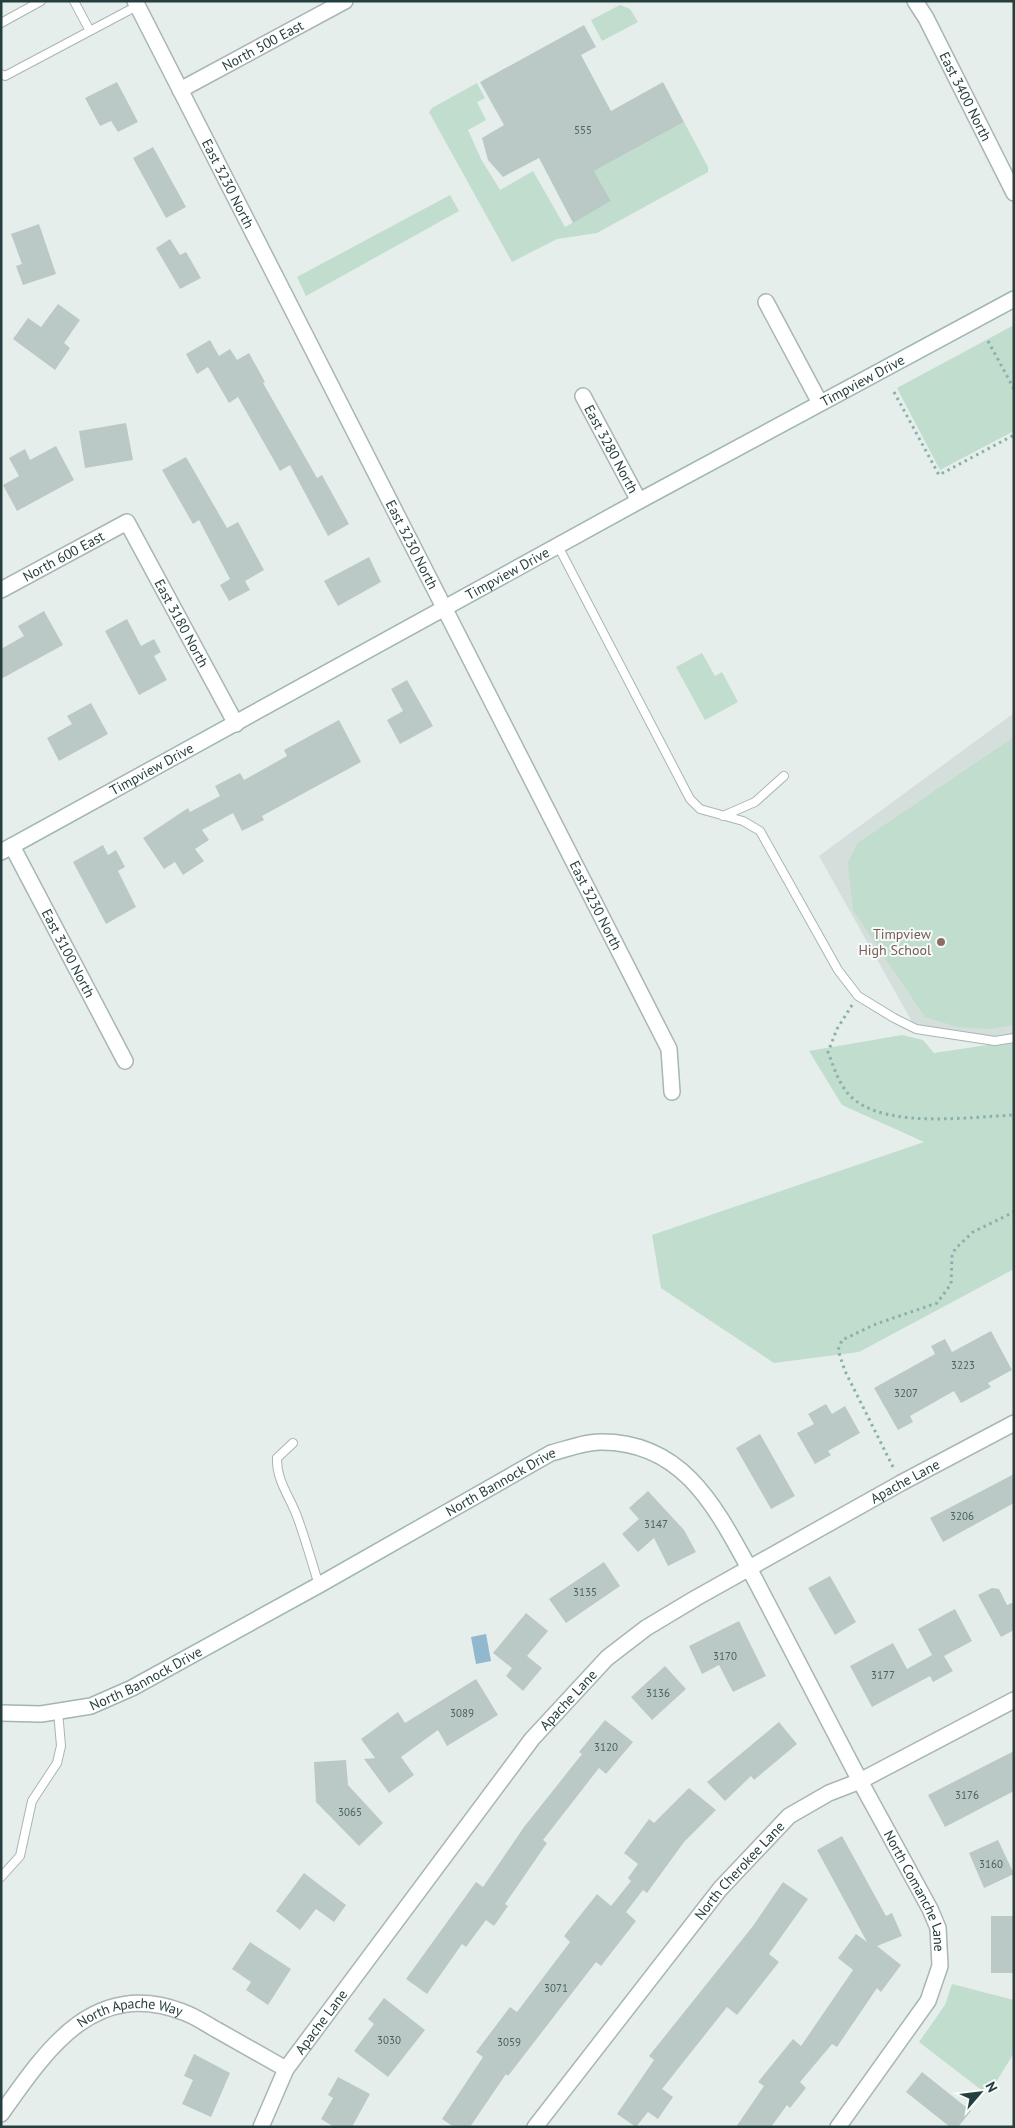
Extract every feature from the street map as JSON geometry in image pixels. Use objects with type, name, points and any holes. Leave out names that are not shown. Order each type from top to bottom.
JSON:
[{"type":"street","name":"North 500 East","points":[[180,90],[345,1]]},
{"type":"street","name":"East 3400 North","points":[[915,1],[926,18],[1014,193]]},
{"type":"street","name":"East 3230 North","points":[[136,4],[669,1049],[672,1092]]},
{"type":"street","name":"Timpview Drive","points":[[6,849],[639,501],[1014,299]]},
{"type":"street","points":[[766,302],[820,403]]},
{"type":"street","name":"East 3280 North","points":[[583,396],[639,501]]},
{"type":"street","name":"North 600 East","points":[[1,590],[127,522]]},
{"type":"street","name":"East 3180 North","points":[[127,522],[236,724]]},
{"type":"street","name":"East 3100 North","points":[[6,849],[125,1061]]},
{"type":"street","name":"Apache Lane","points":[[261,2127],[286,2069],[532,1739],[607,1658],[646,1628],[749,1568],[901,1483],[1014,1423]]},
{"type":"street","name":"North Bannock Drive","points":[[1,1713],[41,1714],[91,1706],[132,1688],[319,1585],[551,1453],[599,1442],[624,1444],[647,1450],[681,1469],[716,1509],[749,1568],[860,1781]]},
{"type":"street","name":"North Cherokee Lane","points":[[535,2127],[720,1888],[755,1849],[789,1816],[829,1793],[860,1781],[1014,1700]]},
{"type":"street","name":"North Comanche Lane","points":[[842,2125],[928,2001],[940,1966],[938,1928],[930,1909],[860,1781]]},
{"type":"street","name":"North Apache Way","points":[[1,2114],[29,2074],[70,2029],[98,2011],[120,2004],[155,2003],[185,2013],[286,2069]]},
{"type":"lane","points":[[1,23],[41,1]]},
{"type":"lane","points":[[74,1],[90,31]]},
{"type":"lane","points":[[1,74],[5,76],[90,31],[136,4]]},
{"type":"lane","points":[[558,546],[690,799],[700,809],[743,821],[760,831],[838,970],[858,996],[916,1029],[995,1041],[1014,1038]]},
{"type":"lane","points":[[723,816],[755,802],[784,776]]},
{"type":"lane","points":[[293,1442],[277,1458],[277,1468],[279,1479],[298,1518],[319,1585]]},
{"type":"lane","points":[[1,1877],[20,1856],[32,1801],[57,1763],[61,1746],[58,1711]]},
{"type":"path","points":[[988,342],[1014,389]]},
{"type":"path","points":[[894,392],[939,475],[1014,435]]},
{"type":"path","points":[[858,996],[837,1029],[828,1052],[840,1083],[856,1101],[875,1110],[908,1118],[1014,1115]]},
{"type":"path","points":[[893,1467],[844,1371],[838,1350],[842,1340],[876,1324],[937,1303],[952,1284],[952,1256],[955,1249],[973,1232],[1014,1212]]},
{"type":"shaded area","name":"Timpview High School","points":[[1014,713],[1014,1041],[916,1029],[819,856]]},
{"type":"green space","points":[[620,5],[630,9],[638,22],[602,41],[591,20]]},
{"type":"green space","points":[[477,83],[485,98],[477,102],[486,120],[468,130],[481,159],[500,190],[533,171],[565,227],[611,201],[594,171],[684,122],[708,167],[708,172],[597,233],[557,239],[512,262],[429,112],[432,108]]},
{"type":"green space","points":[[450,195],[459,211],[306,296],[297,277]]},
{"type":"green space","points":[[1014,325],[1014,431],[940,470],[897,388]]},
{"type":"green space","points":[[702,653],[715,676],[722,672],[738,702],[705,720],[676,667]]},
{"type":"green space","name":"Timpview High School","points":[[1014,737],[1014,1025],[990,1029],[958,1027],[925,1017],[853,910],[848,863],[858,843]]},
{"type":"green space","points":[[902,1035],[923,1040],[934,1053],[1014,1041],[1014,1269],[859,1352],[774,1363],[661,1288],[652,1235],[924,1142],[842,1105],[809,1051]]},
{"type":"green space","points":[[952,1984],[1014,2000],[1014,2053],[988,2095],[919,2042],[945,2005]]},
{"type":"water","points":[[486,1634],[491,1661],[476,1664],[471,1637]]},
{"type":"building","points":[[584,25],[596,47],[581,55],[611,111],[663,82],[684,122],[594,171],[611,201],[573,223],[539,158],[503,177],[488,160],[482,138],[504,125],[480,82]]},
{"type":"building","points":[[117,82],[138,122],[118,132],[111,121],[100,126],[85,98]]},
{"type":"building","points":[[153,147],[186,207],[166,218],[133,158]]},
{"type":"building","points":[[39,224],[56,274],[23,285],[16,266],[22,264],[11,234]]},
{"type":"building","points":[[170,239],[180,255],[186,252],[201,278],[180,289],[156,248]]},
{"type":"building","points":[[58,304],[80,320],[64,343],[70,348],[55,370],[13,339],[28,318],[41,327]]},
{"type":"building","points":[[210,340],[219,356],[230,349],[237,360],[249,353],[265,382],[263,383],[317,478],[322,475],[349,524],[328,536],[290,465],[280,471],[238,397],[229,403],[208,367],[197,374],[186,354]]},
{"type":"building","points":[[126,423],[133,460],[85,468],[79,431]]},
{"type":"building","points":[[56,446],[74,480],[17,511],[3,485],[19,476],[9,458],[25,449],[30,460]]},
{"type":"building","points":[[186,457],[227,528],[238,522],[264,570],[245,581],[250,590],[229,601],[220,585],[230,579],[199,520],[193,524],[162,470]]},
{"type":"building","points":[[369,557],[381,582],[338,606],[324,581]]},
{"type":"building","points":[[44,611],[63,645],[1,679],[1,649],[24,636],[18,626]]},
{"type":"building","points":[[127,619],[141,646],[154,639],[161,652],[154,656],[167,680],[139,695],[105,631]]},
{"type":"building","points":[[407,680],[433,726],[400,744],[387,720],[403,711],[391,689]]},
{"type":"building","points":[[91,703],[108,734],[59,761],[47,738],[72,724],[67,716]]},
{"type":"building","points":[[339,720],[361,762],[262,816],[264,820],[242,831],[233,813],[202,830],[209,840],[195,849],[204,861],[183,875],[175,862],[164,869],[143,838],[188,808],[190,812],[220,796],[215,786],[240,773],[244,780],[287,756],[284,750]]},
{"type":"building","points":[[103,845],[108,855],[116,850],[125,867],[118,871],[136,907],[106,924],[73,862]]},
{"type":"building","points":[[991,1331],[1012,1370],[988,1383],[991,1387],[961,1403],[954,1391],[910,1416],[913,1422],[898,1430],[874,1388],[935,1354],[931,1346],[945,1339],[952,1352]]},
{"type":"building","points":[[826,1404],[832,1414],[845,1406],[860,1433],[828,1451],[831,1455],[815,1464],[797,1433],[814,1424],[808,1414]]},
{"type":"building","points":[[760,1434],[795,1496],[771,1509],[736,1448]]},
{"type":"building","points":[[1014,1474],[1014,1503],[943,1542],[930,1518]]},
{"type":"building","points":[[648,1491],[684,1530],[696,1552],[668,1566],[654,1538],[638,1552],[622,1534],[639,1519],[629,1508]]},
{"type":"building","points":[[604,1562],[620,1586],[566,1623],[549,1599]]},
{"type":"building","points":[[830,1576],[856,1622],[835,1635],[808,1588]]},
{"type":"building","points":[[992,1588],[999,1589],[1007,1605],[1014,1602],[1014,1630],[1001,1637],[978,1595]]},
{"type":"building","points":[[955,1609],[972,1641],[944,1656],[953,1671],[933,1682],[930,1676],[872,1707],[850,1666],[893,1643],[907,1669],[932,1655],[918,1629]]},
{"type":"building","points":[[526,1613],[548,1631],[527,1656],[542,1668],[523,1691],[506,1676],[512,1668],[493,1653]]},
{"type":"building","points":[[739,1621],[766,1676],[733,1692],[719,1665],[702,1674],[689,1646]]},
{"type":"building","points":[[665,1666],[686,1689],[652,1720],[631,1697]]},
{"type":"building","points":[[476,1679],[498,1715],[447,1746],[438,1730],[401,1757],[414,1775],[389,1793],[364,1759],[375,1758],[361,1739],[398,1712],[405,1723]]},
{"type":"building","points":[[605,1720],[633,1742],[606,1774],[599,1768],[543,1840],[547,1843],[505,1904],[508,1906],[494,1926],[486,1920],[466,1947],[462,1944],[427,1994],[406,1979],[476,1882],[483,1887],[524,1827],[582,1754],[579,1752]]},
{"type":"building","points":[[779,1722],[797,1744],[754,1780],[751,1776],[725,1801],[707,1782]]},
{"type":"building","points":[[1014,1751],[1014,1791],[945,1827],[928,1795]]},
{"type":"building","points":[[346,1760],[348,1785],[383,1823],[359,1846],[316,1802],[314,1762]]},
{"type":"building","points":[[689,1788],[716,1810],[684,1842],[647,1893],[643,1890],[626,1912],[636,1921],[601,1966],[596,1962],[508,2076],[506,2074],[470,2127],[454,2127],[442,2119],[483,2057],[476,2052],[510,2007],[517,2012],[570,1942],[564,1936],[597,1894],[611,1906],[631,1881],[628,1878],[638,1864],[624,1853],[649,1819],[654,1823]]},
{"type":"building","points":[[842,1836],[886,1916],[892,1913],[902,1936],[877,1946],[901,1965],[881,1992],[877,1988],[837,2047],[832,2044],[800,2082],[806,2088],[790,2108],[787,2105],[771,2127],[736,2127],[764,2086],[758,2082],[793,2039],[801,2046],[853,1970],[838,1958],[856,1934],[867,1942],[817,1850]]},
{"type":"building","points":[[998,1840],[1014,1874],[984,1888],[969,1853]]},
{"type":"building","points":[[304,1873],[346,1905],[334,1922],[316,1909],[300,1930],[276,1911]]},
{"type":"building","points":[[783,1882],[808,1899],[769,1954],[779,1962],[737,2015],[727,2007],[662,2089],[673,2097],[658,2119],[648,2112],[636,2127],[617,2114],[654,2060],[649,2056],[753,1926]]},
{"type":"building","points":[[991,1916],[1013,1916],[1013,1973],[991,1973]]},
{"type":"building","points":[[250,1942],[291,1969],[268,2005],[246,1990],[251,1982],[232,1969]]},
{"type":"building","points":[[384,1998],[425,2030],[388,2077],[354,2051],[374,2024],[368,2019]]},
{"type":"building","points":[[194,2054],[230,2073],[211,2117],[182,2104],[193,2080],[184,2076]]},
{"type":"building","points":[[922,2072],[971,2111],[958,2127],[950,2127],[906,2092]]},
{"type":"building","points":[[338,2077],[370,2094],[352,2127],[334,2127],[321,2119],[333,2098],[328,2095]]},
{"type":"place","name":"Timpview High School","points":[[941,942]]}]
